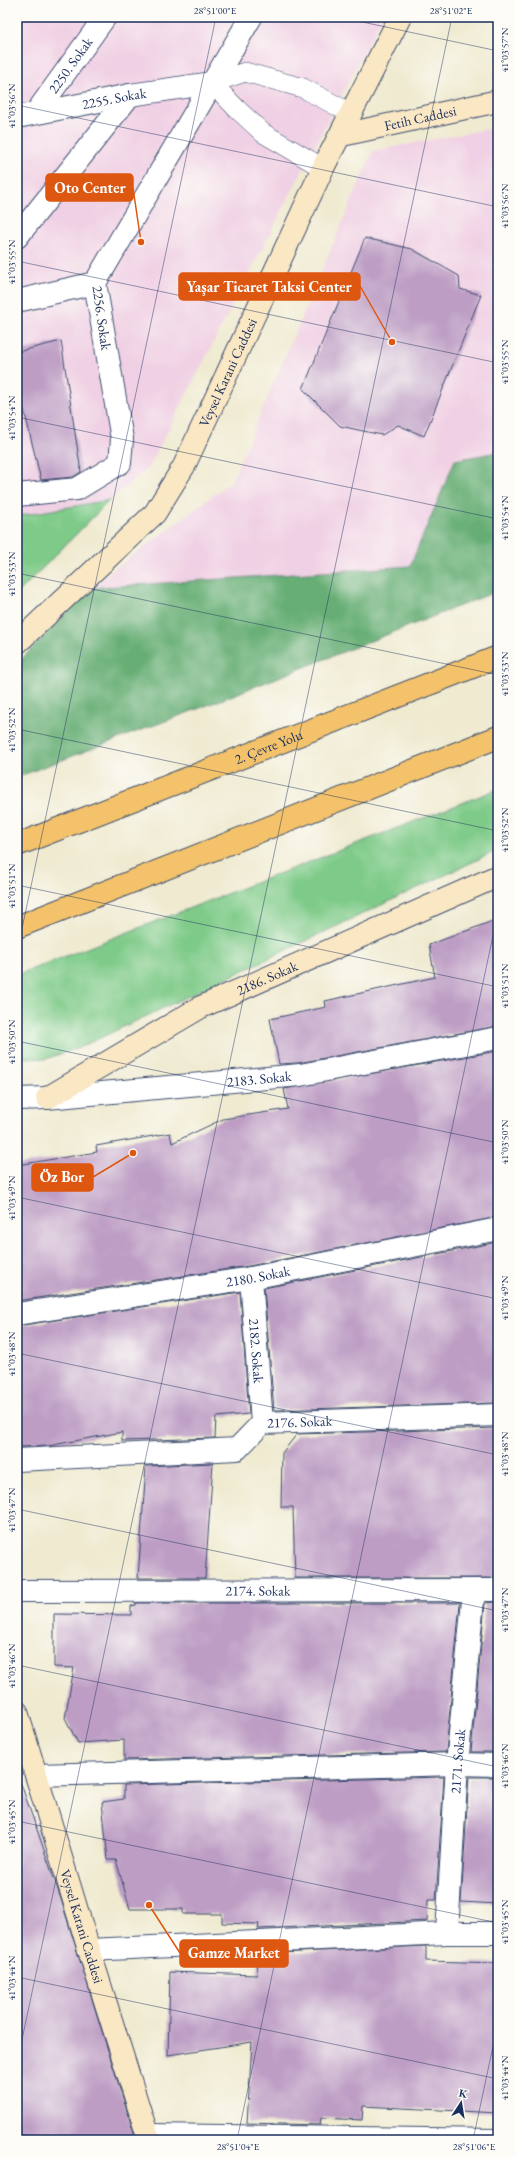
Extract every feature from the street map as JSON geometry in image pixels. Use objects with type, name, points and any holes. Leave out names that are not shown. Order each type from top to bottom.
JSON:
[{"type":"highway","name":"2. Çevre Yolu","points":[[17,845],[498,657]]},
{"type":"highway","points":[[17,927],[498,737]]},
{"type":"main road","name":"Veysel Karani Caddesi","points":[[17,643],[155,513],[184,466],[324,168],[342,135],[400,17]]},
{"type":"main road","name":"Fetih Caddesi","points":[[342,135],[498,101]]},
{"type":"main road","name":"2186. Sokak","points":[[47,1098],[200,1007],[498,876]]},
{"type":"main road","name":"Veysel Karani Caddesi","points":[[17,1712],[89,1950],[149,2137]]},
{"type":"street","name":"2250. Sokak","points":[[27,115],[105,17]]},
{"type":"street","name":"2256. Sokak","points":[[17,494],[77,490],[120,463],[122,439],[95,283],[251,17]]},
{"type":"street","name":"2255. Sokak","points":[[27,115],[130,95],[212,84]]},
{"type":"street","points":[[17,237],[130,95]]},
{"type":"street","points":[[17,301],[95,283]]},
{"type":"street","name":"2183. Sokak","points":[[17,1099],[47,1098],[300,1074],[498,1038]]},
{"type":"street","name":"2180. Sokak","points":[[17,1314],[251,1278],[498,1229]]},
{"type":"street","name":"2182. Sokak","points":[[251,1278],[262,1423]]},
{"type":"street","name":"2176. Sokak","points":[[17,1460],[237,1449],[262,1423],[498,1415]]},
{"type":"street","name":"2171. Sokak","points":[[447,1933],[457,1764],[474,1590]]},
{"type":"street","name":"2174. Sokak","points":[[17,1591],[498,1590]]},
{"type":"street","points":[[36,1775],[457,1764],[498,1765]]},
{"type":"street","points":[[89,1950],[447,1933],[498,1933]]},
{"type":"street","points":[[149,2137],[498,2140]]},
{"type":"lane","points":[[324,168],[263,133],[236,109],[212,84],[245,72],[303,88],[352,114]]},
{"type":"shaded area","points":[[17,17],[382,17],[149,467],[110,500],[17,516]]},
{"type":"shaded area","points":[[498,127],[498,452],[455,460],[410,566],[90,588],[231,482],[373,151]]},
{"type":"green space","points":[[498,452],[498,591],[208,705],[17,777],[17,664],[90,588],[410,566],[455,460]]},
{"type":"green space","points":[[110,500],[17,594],[17,516]]},
{"type":"green space","points":[[498,789],[498,850],[83,1046],[46,1059],[17,1057],[17,975]]},
{"type":"building","points":[[365,238],[412,249],[459,276],[460,289],[481,295],[424,436],[398,425],[382,435],[340,426],[303,389]]},
{"type":"building","points":[[61,341],[81,472],[73,477],[41,480],[17,381],[17,352]]},
{"type":"building","points":[[498,919],[498,1026],[298,1063],[279,1064],[270,1019],[326,1007],[325,1001],[435,977],[429,945]]},
{"type":"building","points":[[498,1051],[498,1217],[249,1266],[17,1301],[17,1165],[97,1152],[96,1146],[170,1133],[172,1143],[223,1119],[288,1109],[284,1089]]},
{"type":"building","points":[[498,1242],[498,1403],[274,1410],[264,1288]]},
{"type":"building","points":[[240,1292],[249,1414],[216,1417],[215,1438],[122,1441],[122,1432],[48,1446],[17,1447],[17,1326]]},
{"type":"building","points":[[498,1428],[498,1578],[295,1578],[293,1507],[281,1507],[282,1453],[297,1434]]},
{"type":"building","points":[[213,1463],[205,1578],[138,1578],[146,1466]]},
{"type":"building","points":[[498,1602],[498,1752],[471,1752],[485,1603]]},
{"type":"building","points":[[136,1603],[460,1603],[446,1752],[124,1760],[124,1740],[78,1743],[65,1718],[74,1668],[54,1667],[54,1614],[131,1615],[131,1606],[136,1605]]},
{"type":"building","points":[[444,1777],[436,1900],[428,1900],[427,1921],[258,1929],[259,1924],[222,1923],[222,1914],[183,1914],[183,1909],[130,1909],[116,1860],[108,1860],[102,1802],[124,1799],[124,1785]]},
{"type":"building","points":[[469,1777],[498,1777],[498,1904],[461,1902]]},
{"type":"building","points":[[21,1784],[58,1890],[136,2140],[17,2140],[17,1785]]},
{"type":"building","points":[[426,1946],[426,1961],[498,1963],[498,2113],[363,2106],[362,2120],[321,2118],[320,2125],[247,2123],[252,2042],[168,2055],[170,1972],[257,1975],[258,1954]]},
{"type":"place","name":"Oto Center","points":[[141,242]]},
{"type":"place","name":"Yaşar Ticaret Taksi Center","points":[[392,342]]},
{"type":"place","name":"Öz Bor","points":[[133,1153]]},
{"type":"place","name":"Gamze Market","points":[[149,1905]]}]
